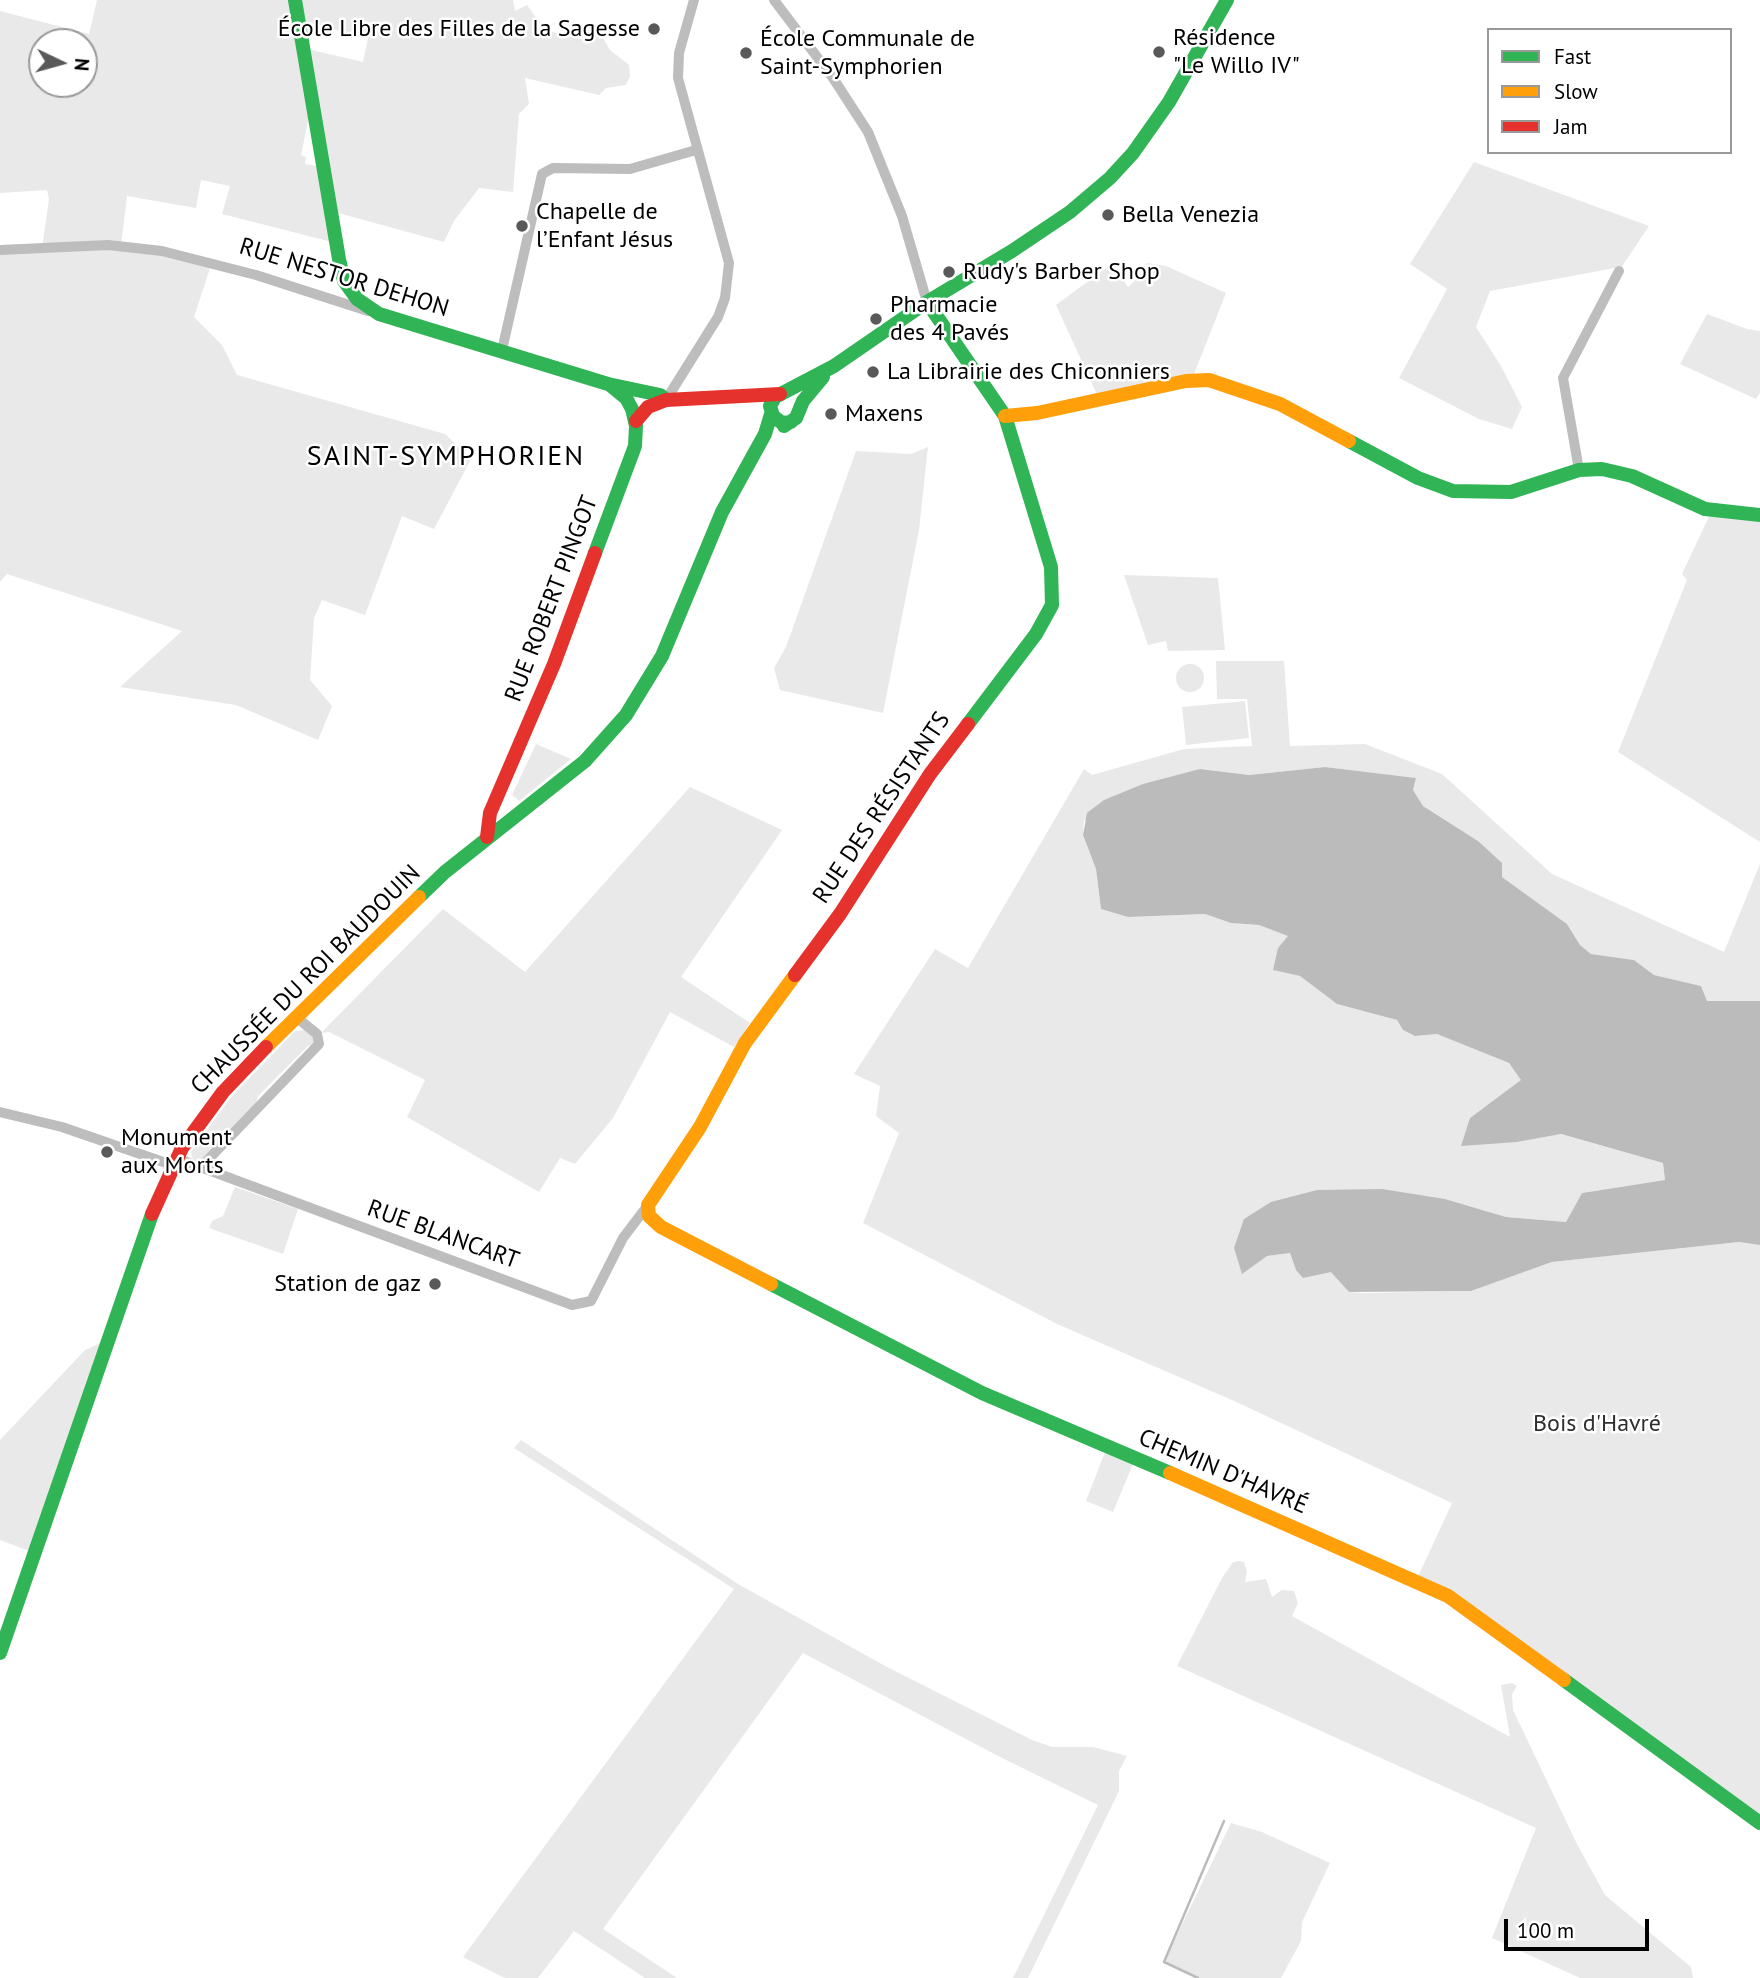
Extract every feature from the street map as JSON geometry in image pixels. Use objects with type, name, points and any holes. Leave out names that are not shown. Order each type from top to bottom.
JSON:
[{"type":"street","points":[[295,0],[341,271],[357,299],[379,314]]},
{"type":"street","points":[[608,384],[626,398],[636,421],[648,407],[666,400],[710,332],[722,308],[727,282],[727,252],[696,150],[678,78],[679,53],[694,0]]},
{"type":"street","points":[[774,0],[833,78],[869,132],[902,216],[927,302]]},
{"type":"street","points":[[771,412],[773,399],[834,366],[927,302],[1070,212],[1125,163],[1169,102],[1227,0]]},
{"type":"street","points":[[502,350],[542,174],[553,169],[630,169],[696,150]]},
{"type":"street","name":"RUE NESTOR DEHON","points":[[0,250],[108,246],[162,251],[256,275],[608,384],[660,395],[666,400],[783,394]]},
{"type":"street","points":[[1579,470],[1563,379],[1619,271]]},
{"type":"street","name":"RUE DES RÉSISTANTS","points":[[648,1205],[690,1144],[745,1043],[840,914],[930,774],[1036,634],[1052,606],[1051,567],[1004,415],[927,302]]},
{"type":"street","points":[[749,397],[771,412],[779,422],[791,422],[808,394],[834,366]]},
{"type":"street","points":[[1004,415],[1037,413],[1186,381],[1209,380],[1280,404],[1418,478],[1453,491],[1491,494],[1511,492],[1579,470],[1614,470],[1705,509],[1760,515]]},
{"type":"street","points":[[783,394],[795,397],[800,408]]},
{"type":"street","name":"CHAUSSÉE DU ROI BAUDOUIN","points":[[0,1653],[159,1195],[174,1162],[223,1092],[296,1017],[445,872],[487,837],[530,808],[585,761],[625,715],[662,656],[722,513],[753,458],[771,412]]},
{"type":"street","name":"RUE ROBERT PINGOT","points":[[487,837],[490,813],[554,664],[635,446],[636,421]]},
{"type":"street","name":"CHAUSSÉE DU ROI BAUDOUIN","points":[[753,458],[781,427],[791,422]]},
{"type":"street","points":[[201,1168],[319,1044],[317,1034],[296,1017]]},
{"type":"street","name":"RUE BLANCART","points":[[0,1112],[62,1127],[201,1168],[572,1305],[591,1301],[623,1238],[648,1205]]},
{"type":"street","name":"CHEMIN D'HAVRÉ","points":[[648,1205],[649,1216],[661,1227],[982,1393],[1258,1510],[1448,1596],[1760,1824]]},
{"type":"green space","points":[[97,0],[513,0],[515,11],[527,5],[545,30],[589,41],[595,35],[602,36],[610,50],[629,65],[630,76],[626,85],[606,88],[599,95],[525,78],[529,104],[519,114],[513,192],[479,188],[454,221],[444,242],[331,211],[336,243],[222,214],[230,186],[201,180],[196,208],[127,196],[121,246],[212,262],[194,317],[222,345],[237,375],[445,434],[471,459],[434,529],[402,516],[365,615],[322,600],[314,618],[310,680],[332,706],[318,740],[236,705],[120,687],[182,631],[7,574],[0,582],[0,250],[42,248],[49,199],[47,190],[0,193],[0,11],[66,28],[28,28],[28,98],[98,98],[98,28],[90,28]],"holes":[[[299,21],[368,38],[363,62],[303,48]],[[310,112],[323,167],[305,164],[306,157],[301,155]]]},
{"type":"green space","points":[[1474,162],[1649,226],[1619,271],[1615,268],[1490,291],[1476,327],[1501,366],[1522,407],[1512,429],[1479,419],[1399,378],[1447,289],[1410,264]]},
{"type":"green space","points":[[1113,263],[1128,287],[1141,275],[1147,263],[1166,266],[1226,293],[1194,374],[1099,399],[1056,305]]},
{"type":"green space","points":[[1707,314],[1760,331],[1760,393],[1756,399],[1680,364]]},
{"type":"green space","points":[[928,447],[919,530],[883,713],[780,690],[774,668],[786,647],[856,451],[911,454]]},
{"type":"green space","points":[[1712,510],[1760,515],[1760,842],[1618,752],[1687,580],[1682,574]]},
{"type":"green space","points":[[1124,575],[1218,578],[1225,650],[1168,651],[1166,641],[1148,645]]},
{"type":"green space","name":"Bois d'Havré","points":[[1216,661],[1284,661],[1290,746],[1365,744],[1442,774],[1552,874],[1724,952],[1760,864],[1760,1001],[1706,1001],[1701,986],[1654,975],[1634,960],[1591,954],[1580,945],[1567,924],[1502,877],[1478,841],[1423,806],[1413,790],[1416,778],[1325,767],[1249,775],[1200,769],[1084,821],[1083,835],[1096,869],[1101,909],[1128,917],[1205,914],[1231,923],[1259,925],[1289,936],[1274,970],[1300,976],[1337,1004],[1397,1020],[1403,1030],[1415,1036],[1437,1034],[1509,1063],[1522,1080],[1470,1118],[1517,1142],[1560,1134],[1663,1163],[1665,1180],[1582,1193],[1566,1222],[1506,1217],[1445,1199],[1317,1190],[1299,1197],[1267,1256],[1290,1253],[1296,1270],[1331,1271],[1349,1292],[1471,1291],[1552,1262],[1739,1242],[1760,1245],[1760,1823],[1416,1581],[1452,1503],[1232,1400],[1057,1324],[863,1223],[899,1133],[876,1116],[880,1086],[854,1074],[935,949],[968,968],[1084,769],[1092,775],[1184,749],[1252,746],[1247,699],[1217,699]]},
{"type":"green space","points":[[1190,664],[1200,668],[1204,678],[1200,688],[1190,692],[1180,688],[1176,678],[1180,668]]},
{"type":"green space","points":[[1245,701],[1249,738],[1186,745],[1182,707]]},
{"type":"green space","points":[[536,744],[571,759],[519,801],[512,795]]},
{"type":"green space","points":[[690,787],[782,830],[681,977],[750,1023],[734,1047],[670,1012],[613,1118],[575,1164],[560,1158],[539,1192],[407,1117],[425,1080],[329,1032],[321,1033],[443,909],[525,972]]},
{"type":"green space","points":[[305,1030],[316,1040],[312,1048],[309,1045],[258,1096],[256,1104],[202,1159],[193,1160],[191,1152],[231,1097],[295,1031]]},
{"type":"green space","points":[[235,1187],[298,1209],[283,1254],[209,1228],[212,1221],[223,1216]]},
{"type":"green space","points":[[109,1339],[35,1553],[0,1540],[0,1440],[85,1350]]},
{"type":"green space","points":[[521,1440],[738,1584],[887,1667],[1032,1740],[1052,1747],[1093,1747],[1127,1756],[1119,1771],[1119,1791],[1028,1978],[1013,1978],[1098,1805],[1002,1758],[803,1653],[603,1929],[677,1978],[645,1978],[574,1931],[538,1978],[505,1978],[463,1957],[734,1589],[514,1448]]},
{"type":"green space","points":[[1107,1447],[1135,1459],[1113,1512],[1086,1501]]},
{"type":"green space","points":[[1233,1562],[1244,1562],[1247,1572],[1245,1582],[1266,1579],[1272,1597],[1282,1590],[1294,1591],[1298,1603],[1292,1616],[1510,1737],[1501,1685],[1512,1683],[1517,1686],[1512,1694],[1513,1710],[1577,1844],[1605,1895],[1691,1967],[1693,1978],[1580,1978],[1492,1938],[1536,1828],[1177,1666],[1222,1578]]},
{"type":"green space","points":[[1231,1823],[1262,1832],[1330,1863],[1302,1922],[1301,1941],[1281,1978],[1198,1978],[1164,1962]]},
{"type":"shaded area","points":[[1325,767],[1416,778],[1413,790],[1423,806],[1478,841],[1502,863],[1502,877],[1567,924],[1580,945],[1591,954],[1634,960],[1654,975],[1701,986],[1707,1001],[1760,1001],[1760,1245],[1739,1242],[1552,1262],[1471,1291],[1349,1292],[1331,1272],[1303,1278],[1296,1270],[1290,1253],[1267,1256],[1242,1274],[1234,1248],[1244,1219],[1271,1202],[1317,1190],[1382,1189],[1445,1199],[1506,1217],[1566,1222],[1582,1193],[1665,1180],[1663,1163],[1561,1134],[1517,1142],[1461,1146],[1470,1118],[1521,1080],[1509,1063],[1437,1034],[1415,1036],[1403,1030],[1397,1020],[1337,1004],[1300,976],[1273,970],[1278,948],[1288,936],[1259,925],[1231,923],[1205,914],[1128,917],[1101,909],[1096,869],[1083,835],[1087,813],[1104,800],[1143,784],[1200,769],[1249,775]]},
{"type":"waterway","points":[[1198,1978],[1164,1962],[1224,1821]]},
{"type":"traffic: fast","points":[[295,0],[339,259],[344,281],[357,299],[379,314],[608,384],[660,395],[666,400]]},
{"type":"traffic: fast","points":[[791,422],[782,423],[773,416],[770,406],[775,397],[834,366],[927,302],[1012,251],[1070,212],[1110,178],[1133,153],[1169,102],[1227,0]]},
{"type":"traffic: fast","points":[[927,302],[1005,416],[1051,567],[1052,605],[1036,634],[968,724]]},
{"type":"traffic: fast","points":[[784,426],[796,418],[803,401],[823,377]]},
{"type":"traffic: fast","points":[[595,553],[635,446],[636,426],[632,409],[626,398],[609,384]]},
{"type":"traffic: fast","points":[[419,897],[445,872],[585,761],[626,715],[662,656],[722,512],[765,434],[771,414]]},
{"type":"traffic: fast","points":[[1349,441],[1418,478],[1453,491],[1511,492],[1579,470],[1602,469],[1632,476],[1705,509],[1760,515]]},
{"type":"traffic: fast","points":[[0,1653],[152,1214]]},
{"type":"traffic: fast","points":[[771,1284],[982,1393],[1170,1473]]},
{"type":"traffic: fast","points":[[1564,1680],[1760,1823]]},
{"type":"traffic: slow","points":[[1005,416],[1037,413],[1186,381],[1209,380],[1280,404],[1349,441]]},
{"type":"traffic: slow","points":[[266,1047],[419,897]]},
{"type":"traffic: slow","points":[[771,1284],[661,1227],[649,1216],[648,1205],[700,1127],[745,1043],[795,975]]},
{"type":"traffic: slow","points":[[1170,1473],[1448,1596],[1564,1680]]},
{"type":"traffic: jam","points":[[636,421],[648,407],[666,400],[780,394]]},
{"type":"traffic: jam","points":[[487,837],[490,813],[554,664],[595,553]]},
{"type":"traffic: jam","points":[[795,975],[840,914],[930,774],[968,724]]},
{"type":"traffic: jam","points":[[152,1214],[182,1148],[223,1092],[266,1047]]},
{"type":"place","name":"École Libre des Filles de la Sagesse","points":[[654,29]]},
{"type":"place","name":"Résidence \"Le Willo IV\"","points":[[1159,52]]},
{"type":"place","name":"École Communale de Saint-Symphorien","points":[[746,53]]},
{"type":"place","name":"Bella Venezia","points":[[1108,215]]},
{"type":"place","name":"Chapelle de l’Enfant Jésus","points":[[522,226]]},
{"type":"place","name":"Rudy's Barber Shop","points":[[949,272]]},
{"type":"place","name":"Pharmacie des 4 Pavés","points":[[876,319]]},
{"type":"place","name":"La Librairie des Chiconniers","points":[[873,372]]},
{"type":"place","name":"Maxens","points":[[831,414]]},
{"type":"place","name":"Monument aux Morts","points":[[107,1152]]},
{"type":"place","name":"Station de gaz","points":[[435,1284]]},
{"type":"district","name":"SAINT-SYMPHORIEN","points":[[446,457]]}]
